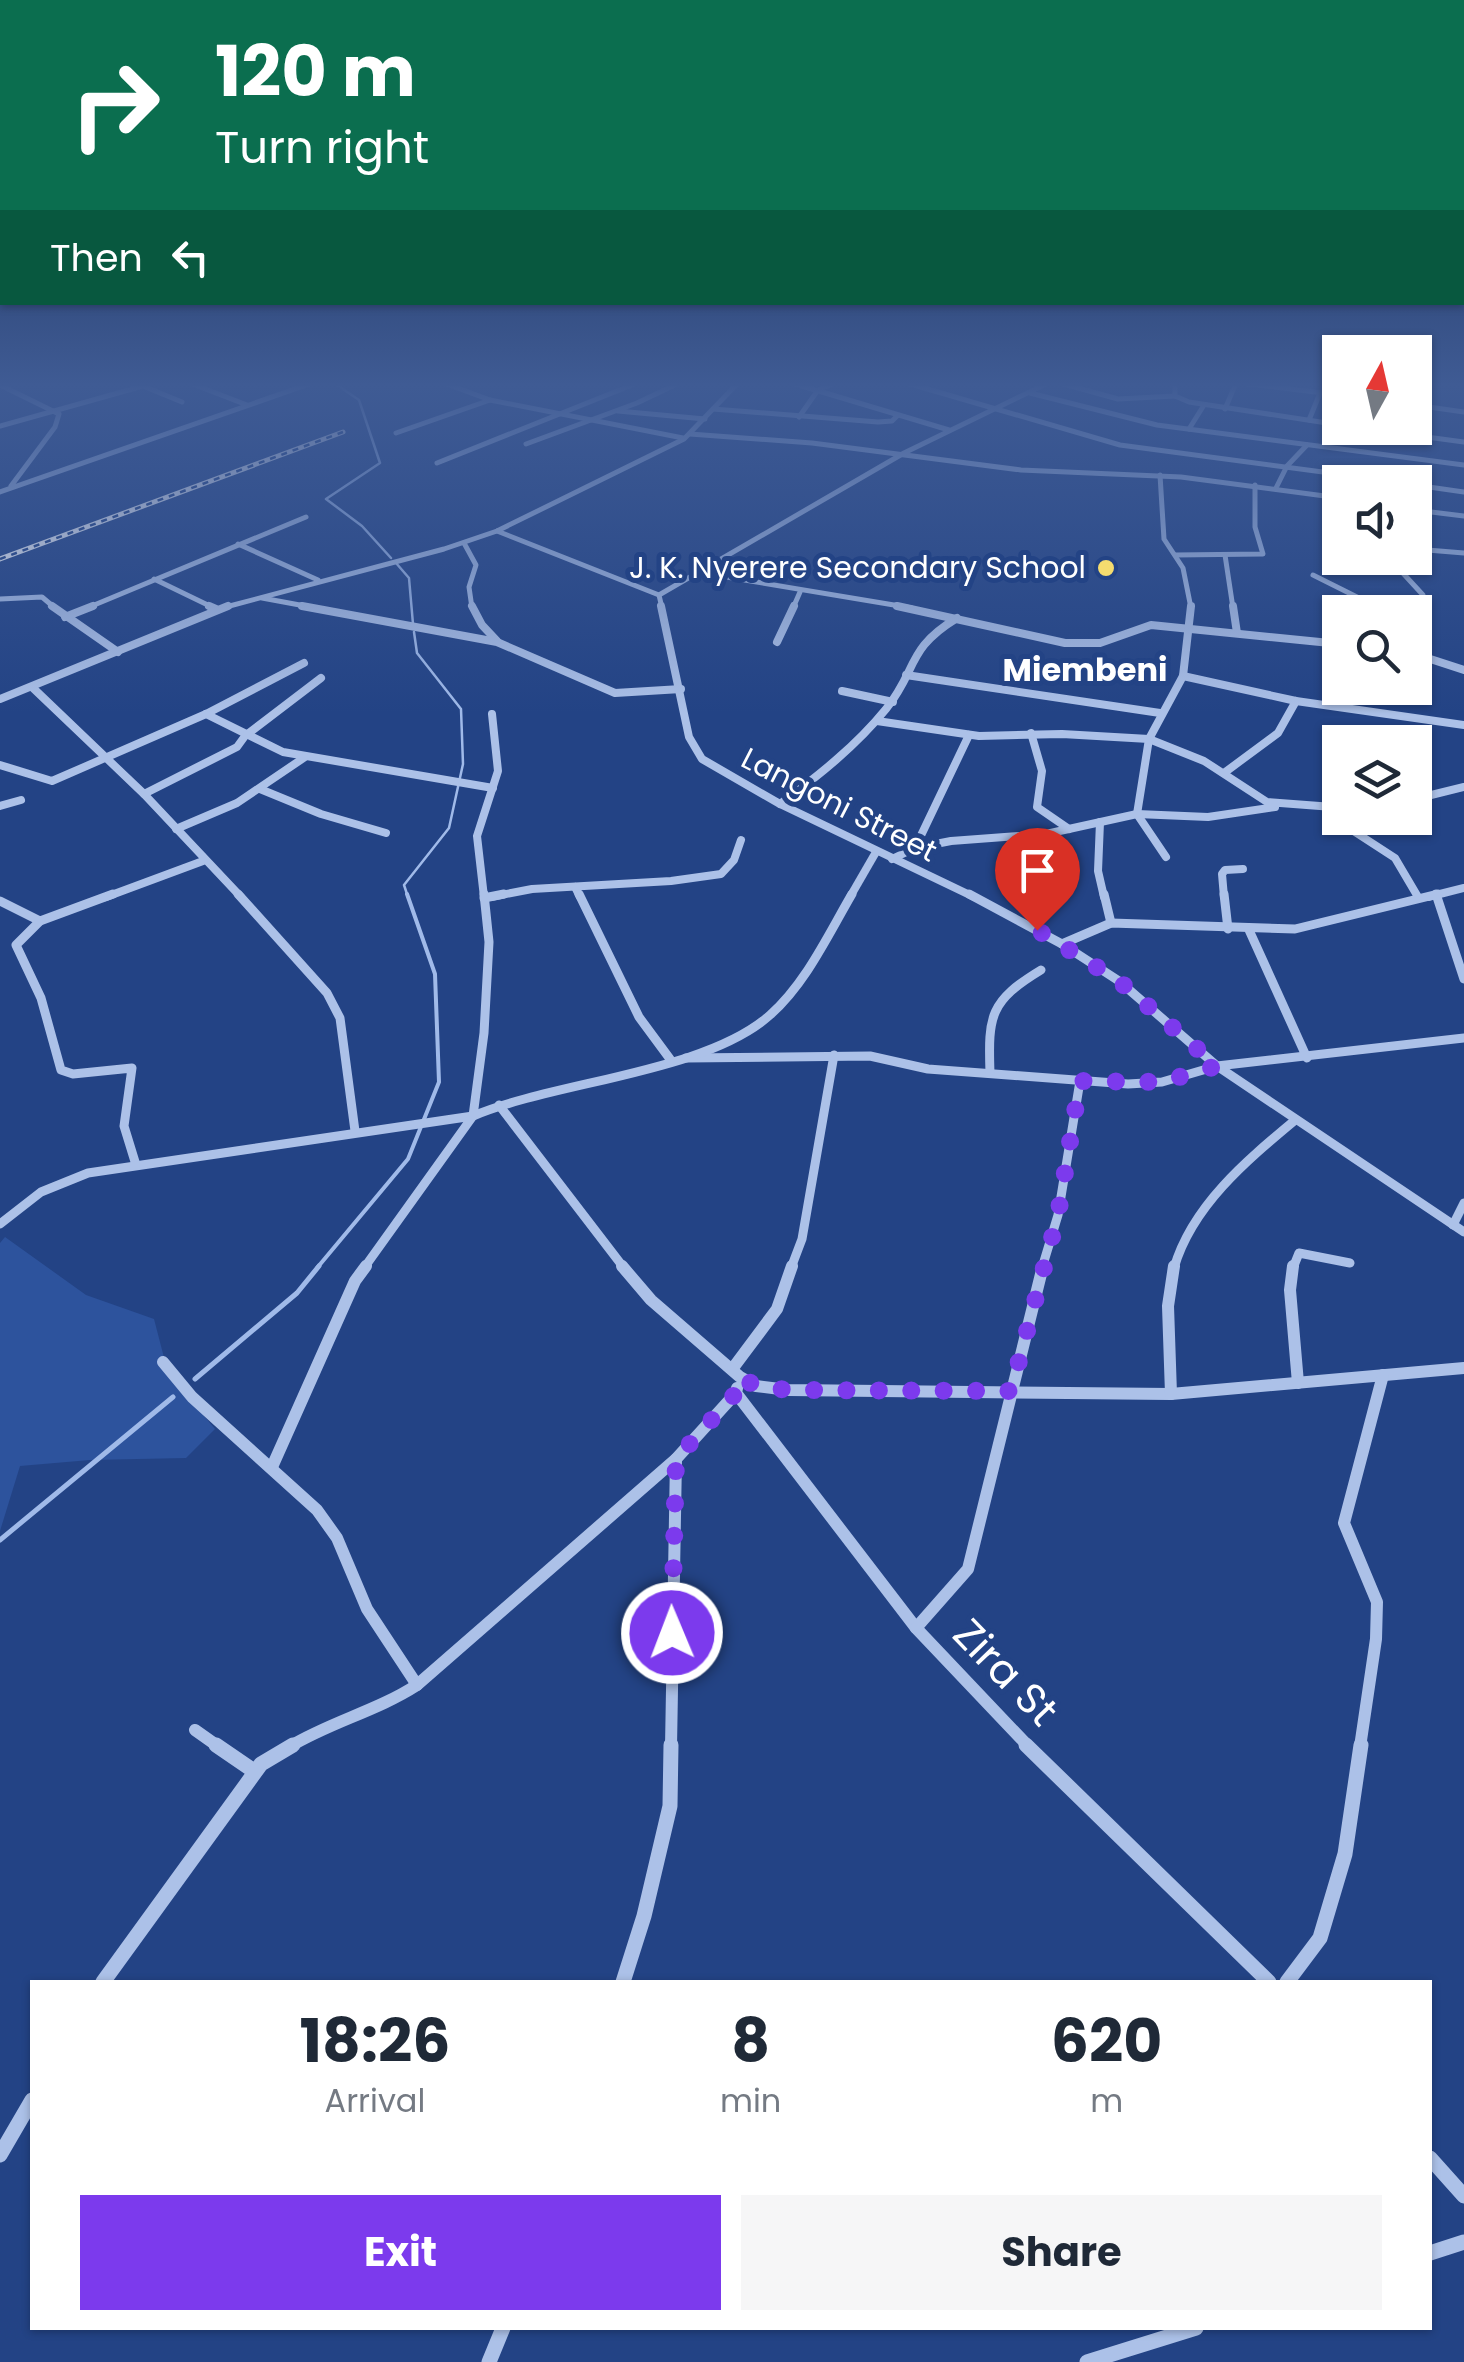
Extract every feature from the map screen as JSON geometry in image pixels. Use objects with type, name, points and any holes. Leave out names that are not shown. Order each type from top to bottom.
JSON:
[{"type":"street","points":[[0,700],[216,609],[464,543],[573,493]]},
{"type":"street","points":[[497,531],[659,594],[833,493]]},
{"type":"street","points":[[1161,493],[1164,540],[1192,594],[1183,676],[1149,739],[1137,814],[1166,857]]},
{"type":"street","points":[[1175,555],[1263,554],[1255,527],[1255,493]]},
{"type":"street","points":[[1432,512],[1464,516]]},
{"type":"street","points":[[65,618],[306,517]]},
{"type":"street","points":[[464,543],[476,566],[470,581],[473,616],[497,642]]},
{"type":"street","points":[[238,544],[318,580]]},
{"type":"street","points":[[1432,549],[1464,552]]},
{"type":"street","points":[[1224,555],[1237,634]]},
{"type":"street","points":[[695,572],[912,608],[1034,638],[1085,645],[1151,626],[1322,642]]},
{"type":"street","points":[[1313,576],[1363,600],[1424,602],[1423,595],[1405,575]]},
{"type":"street","points":[[154,579],[216,609]]},
{"type":"street","points":[[777,642],[800,592]]},
{"type":"street","name":"Langoni Street","points":[[659,594],[689,737],[702,758],[780,804],[1062,944],[1119,981],[1217,1066],[1464,1232]]},
{"type":"street","points":[[0,599],[35,595],[118,652]]},
{"type":"street","points":[[256,597],[497,642],[615,693],[681,689]]},
{"type":"street","points":[[780,804],[823,772],[877,721],[893,702],[916,646],[957,618]]},
{"type":"street","points":[[1432,660],[1464,670]]},
{"type":"street","points":[[0,765],[48,782],[206,714],[304,663]]},
{"type":"street","points":[[906,675],[1160,714]]},
{"type":"street","points":[[1183,676],[1296,701],[1464,725]]},
{"type":"street","points":[[144,794],[238,747],[245,736],[321,678]]},
{"type":"street","points":[[32,687],[144,794],[202,862],[272,929],[334,1006],[340,1018],[355,1131]]},
{"type":"street","points":[[842,691],[893,702]]},
{"type":"street","points":[[1224,774],[1287,724],[1295,713],[1296,701]]},
{"type":"street","points":[[206,714],[245,736],[304,757],[492,788]]},
{"type":"street","points":[[272,1467],[356,1281],[473,1116],[484,1033],[489,942],[477,836],[498,771],[492,714]]},
{"type":"street","points":[[877,721],[969,735],[1149,739],[1224,774],[1256,798],[1283,806],[1322,809]]},
{"type":"street","points":[[1031,734],[1042,771],[1038,807],[1069,830]]},
{"type":"street","points":[[915,848],[924,818],[954,774],[969,735]]},
{"type":"street","points":[[176,830],[260,789],[304,757]]},
{"type":"street","points":[[1432,794],[1464,787]]},
{"type":"street","points":[[260,789],[304,808],[386,832]]},
{"type":"street","points":[[0,806],[21,800]]},
{"type":"street","points":[[892,859],[915,848],[973,837],[1069,830],[1137,814],[1208,817],[1283,806]]},
{"type":"street","points":[[1100,822],[1098,871],[1111,923]]},
{"type":"street","points":[[1360,835],[1395,858],[1418,898]]},
{"type":"street","points":[[484,898],[721,874],[734,860],[741,840]]},
{"type":"street","points":[[682,1057],[768,1017],[798,980],[876,852]]},
{"type":"street","points":[[136,1164],[124,1126],[132,1068],[73,1074],[61,1070],[41,998],[16,945],[40,921],[202,862]]},
{"type":"street","points":[[1228,929],[1222,874],[1242,868]]},
{"type":"street","points":[[576,886],[633,1006],[670,1059]]},
{"type":"street","points":[[1062,944],[1111,923],[1249,930],[1322,925],[1464,888]]},
{"type":"street","points":[[1436,894],[1464,979]]},
{"type":"street","points":[[0,901],[40,921]]},
{"type":"street","points":[[1249,930],[1307,1058]]},
{"type":"street","points":[[990,1073],[988,1027],[993,1007],[1005,990],[1041,970]]},
{"type":"street","points":[[0,1224],[28,1196],[45,1187],[136,1164],[473,1116],[499,1104],[682,1057],[791,1060],[870,1056],[928,1069],[1080,1081],[1162,1082],[1217,1066],[1464,1038]]},
{"type":"street","points":[[105,1980],[254,1771],[300,1738],[396,1700],[416,1686],[676,1459],[736,1393],[737,1373],[777,1308],[802,1240],[834,1055]]},
{"type":"street","points":[[916,1628],[968,1569],[1058,1215],[1080,1081]]},
{"type":"street","points":[[499,1104],[573,1207],[651,1300],[756,1386],[788,1390],[1171,1394],[1464,1368]]},
{"type":"street","points":[[1171,1394],[1169,1302],[1175,1262],[1192,1230],[1244,1162],[1294,1121]]},
{"type":"street","points":[[1453,1224],[1464,1203]]},
{"type":"street","points":[[1298,1382],[1291,1327],[1294,1258],[1299,1253],[1312,1254],[1350,1263]]},
{"type":"street","points":[[163,1362],[192,1397],[298,1490],[337,1538],[366,1609],[416,1686]]},
{"type":"street","points":[[1289,1980],[1320,1938],[1345,1854],[1376,1639],[1377,1605],[1374,1588],[1346,1540],[1344,1523],[1382,1375]]},
{"type":"street","name":"Zira St","points":[[736,1393],[916,1628],[985,1704],[1263,1980]]},
{"type":"street","points":[[624,1980],[644,1916],[670,1806],[676,1459]]},
{"type":"street","points":[[195,1730],[254,1771]]},
{"type":"street","points":[[0,2155],[30,2103]]},
{"type":"street","points":[[1432,2160],[1464,2196]]},
{"type":"street","points":[[1432,2252],[1464,2242]]},
{"type":"street","points":[[489,2362],[501,2330]]},
{"type":"street","points":[[1087,2362],[1190,2330]]},
{"type":"shaded area","points":[[5,1237],[86,1295],[154,1319],[168,1373],[215,1429],[186,1458],[20,1466],[0,1531],[0,1243]]},
{"type":"waterway","points":[[335,493],[326,499],[362,526],[391,558]]},
{"type":"waterway","points":[[396,563],[409,578],[413,624]]},
{"type":"waterway","points":[[407,894],[404,885],[449,828],[463,764],[461,709],[417,653],[414,632]]},
{"type":"waterway","points":[[317,1268],[408,1159],[439,1082],[435,974],[407,894]]},
{"type":"waterway","points":[[195,1379],[297,1293],[319,1266]]},
{"type":"waterway","points":[[0,1540],[173,1397]]},
{"type":"railway","points":[[0,559],[178,493]]},
{"type":"place","name":"J. K. Nyerere Secondary School","points":[[1106,568]]},
{"type":"district","name":"Miembeni","points":[[1085,670]]},
{"type":"route","points":[[672,1633],[676,1459],[736,1393],[740,1377],[756,1386],[788,1390],[1011,1391],[1058,1215],[1080,1081],[1162,1082],[1217,1066],[1119,981],[1037,930]]}]
